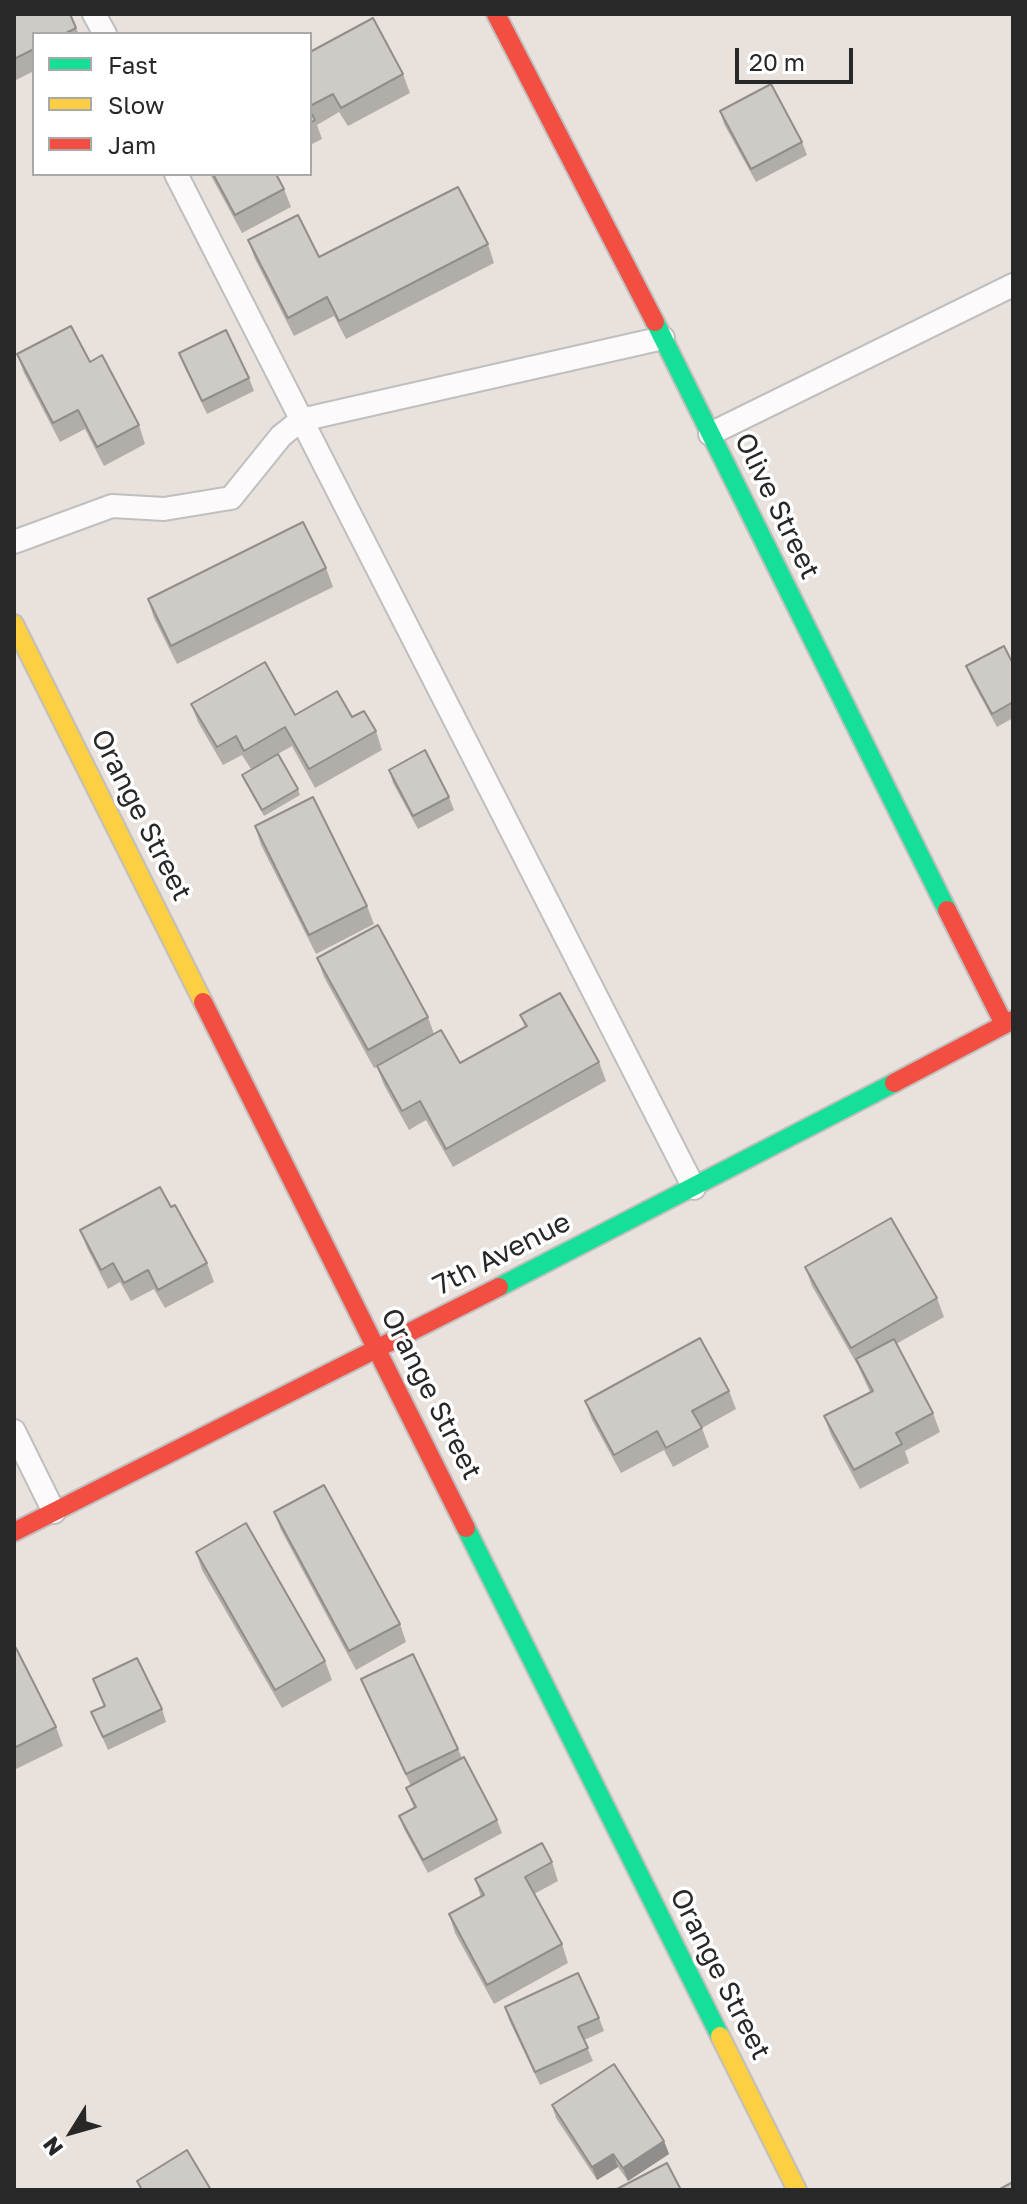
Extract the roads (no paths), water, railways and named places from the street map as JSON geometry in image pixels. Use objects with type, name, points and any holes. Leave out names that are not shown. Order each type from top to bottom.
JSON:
[{"type":"street","name":"Olive Street","points":[[496,14],[1008,1022]]},
{"type":"street","name":"Orange Street","points":[[14,624],[797,2190]]},
{"type":"street","name":"7th Avenue","points":[[14,1532],[694,1188],[1008,1022]]},
{"type":"lane","points":[[94,14],[104,32]]},
{"type":"lane","points":[[177,176],[694,1188]]},
{"type":"lane","points":[[710,434],[1013,285]]},
{"type":"lane","points":[[14,542],[112,506],[164,509],[231,498],[281,436],[301,420],[663,338]]},
{"type":"lane","points":[[14,1431],[54,1512]]}]
